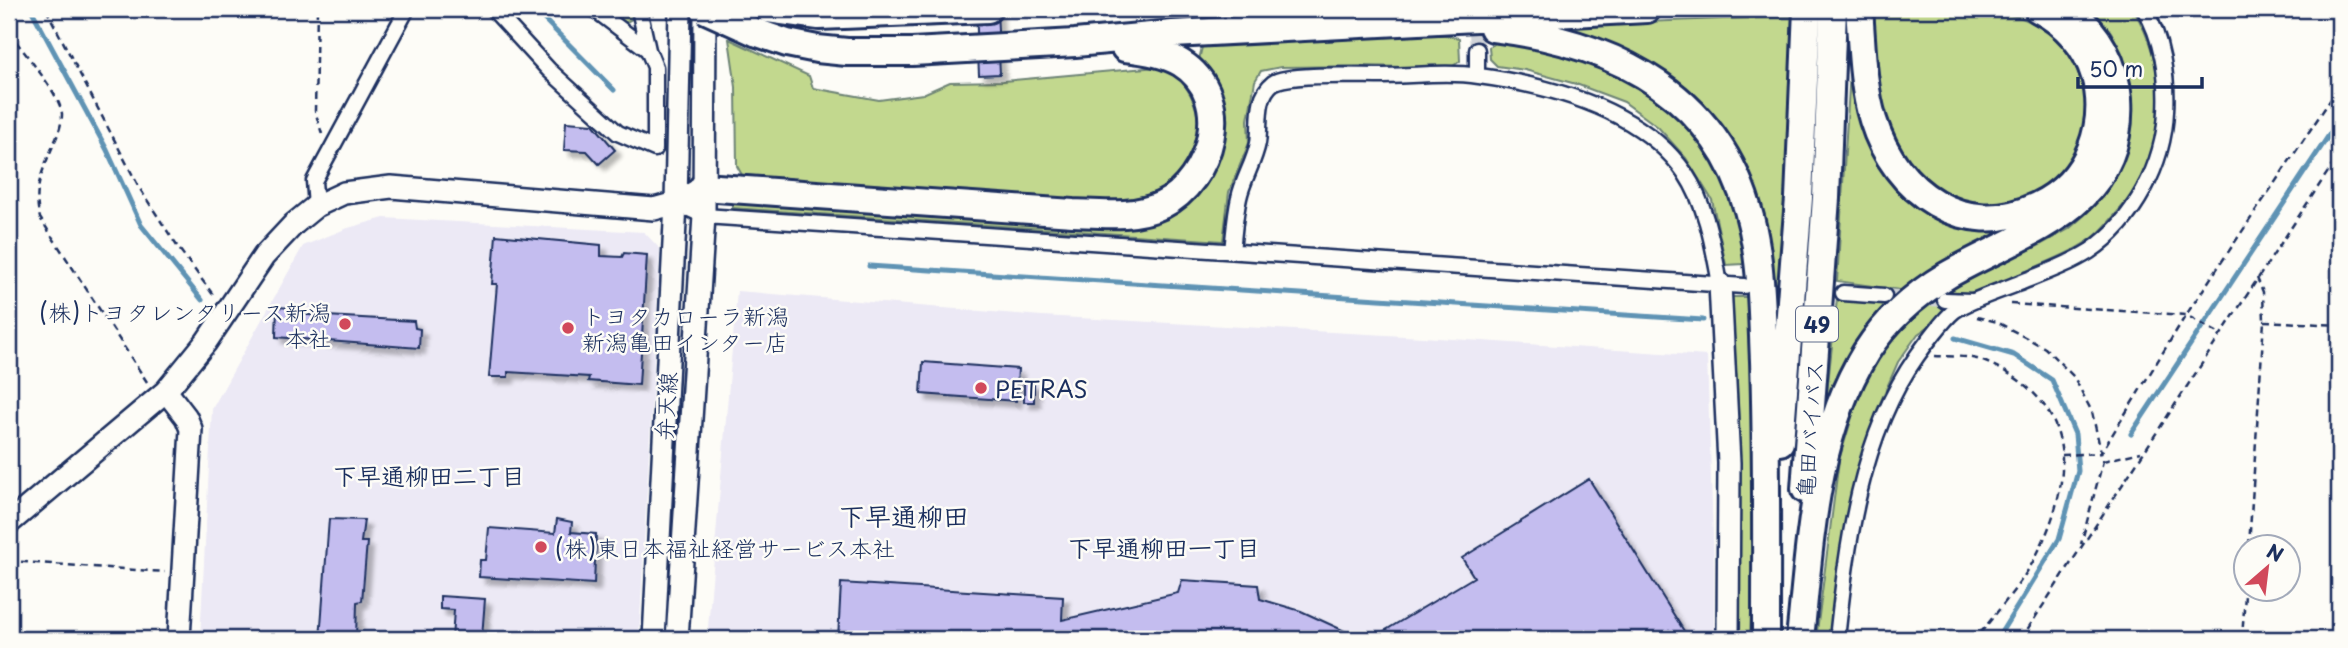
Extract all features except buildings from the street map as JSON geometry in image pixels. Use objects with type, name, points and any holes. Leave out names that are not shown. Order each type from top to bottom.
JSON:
[{"type":"highway","points":[[705,9],[787,43],[847,52],[912,52],[1075,43],[1174,34],[1647,9]]},
{"type":"highway","points":[[768,9],[819,16],[988,9]]},
{"type":"highway","name":"亀田バイパス","points":[[1765,635],[1799,198],[1807,9]]},
{"type":"highway","name":"亀田バイパス","points":[[1791,639],[1806,480],[1826,198],[1833,9]]},
{"type":"highway","points":[[1859,9],[1867,98],[1881,143],[1919,192],[1936,204],[1954,212],[1990,218],[2024,212],[2054,196],[2079,171],[2095,139],[2099,102],[2092,68],[2074,37],[2060,23],[2038,9]]},
{"type":"highway","points":[[1800,639],[1811,529],[1826,457],[1842,403],[1866,353],[1881,330],[1922,292],[1946,276],[2049,224],[2080,200],[2103,168],[2116,130],[2117,89],[2105,51],[2095,34],[2069,9]]},
{"type":"highway","points":[[1390,22],[1496,28],[1562,40],[1589,48],[1639,71],[1679,98],[1712,134],[1725,155],[1746,202],[1758,257],[1765,389],[1765,635]]},
{"type":"highway","points":[[704,187],[1099,214],[1146,211],[1178,195],[1190,184],[1199,170],[1210,142],[1211,113],[1201,84],[1183,64],[1156,53],[1075,43]]},
{"type":"street","points":[[316,206],[314,181],[407,9]]},
{"type":"street","points":[[493,9],[549,70],[618,133],[655,149],[655,66],[648,50],[639,9]]},
{"type":"street","points":[[594,9],[648,50]]},
{"type":"street","name":"弁天線","points":[[654,639],[676,203],[680,9]]},
{"type":"street","name":"弁天線","points":[[677,639],[704,216],[705,9]]},
{"type":"street","points":[[1837,639],[1848,541],[1871,455],[1893,393],[1949,306],[1976,301],[2061,266],[2091,250],[2133,207],[2149,181],[2160,154],[2166,127],[2167,100],[2158,41],[2144,9]]},
{"type":"street","points":[[1477,50],[1477,75]]},
{"type":"street","points":[[1232,251],[1238,200],[1258,143],[1260,108],[1265,93],[1274,82],[1291,78],[1477,75],[1538,87],[1576,99],[1630,124],[1663,149],[1685,173],[1700,202],[1711,236],[1720,284],[1729,463],[1728,639]]},
{"type":"street","points":[[9,523],[166,391],[229,309],[264,256],[294,224],[316,206],[344,193],[391,187],[654,209],[676,203],[704,187]]},
{"type":"street","points":[[676,203],[704,216],[1744,286]]},
{"type":"street","points":[[1843,293],[1884,296]]},
{"type":"street","points":[[166,391],[186,417],[191,429],[179,639]]},
{"type":"path","points":[[46,9],[140,189],[206,286],[229,309]]},
{"type":"path","points":[[317,9],[315,111],[327,153]]},
{"type":"path","points":[[9,32],[57,97],[62,115],[58,134],[39,180],[35,201],[40,218],[147,382],[166,391]]},
{"type":"path","points":[[2101,453],[2186,315],[2339,87]]},
{"type":"path","points":[[2021,639],[2339,155]]},
{"type":"path","points":[[2250,532],[2264,321],[2263,292],[2257,278]]},
{"type":"path","points":[[1976,301],[2186,315],[2220,335]]},
{"type":"path","points":[[1949,306],[1997,322],[2045,348],[2074,377],[2092,412],[2103,461],[2080,548]]},
{"type":"path","points":[[2264,321],[2339,325]]},
{"type":"path","points":[[1917,355],[1981,360],[2024,384],[2047,408],[2059,433],[2062,455],[2057,506],[2035,558],[1976,639]]},
{"type":"path","points":[[2103,461],[2142,452]]},
{"type":"path","points":[[2062,455],[2101,453]]},
{"type":"path","points":[[9,561],[183,573]]},
{"type":"path","points":[[2242,639],[2244,602]]},
{"type":"shaded area","points":[[384,218],[644,232],[660,249],[639,639],[200,639],[212,409],[303,246],[348,228]]},
{"type":"shaded area","points":[[737,291],[1042,316],[1707,356],[1714,639],[707,639]]},
{"type":"green space","points":[[601,9],[631,9],[632,19],[623,24]]},
{"type":"green space","points":[[1923,9],[1982,9],[2020,17],[2046,29],[2070,53],[2085,89],[2088,125],[2072,163],[2050,186],[2021,201],[1984,208],[1950,199],[1907,161],[1885,113],[1877,83],[1874,14]]},
{"type":"green space","points":[[2093,9],[2133,9],[2146,35],[2159,88],[2154,143],[2145,169],[2132,193],[2114,216],[2083,244],[1987,289],[1948,294],[1942,317],[1918,334],[1898,362],[1877,410],[1851,499],[1842,542],[1830,639],[1816,639],[1839,460],[1864,378],[1897,327],[1956,282],[2038,246],[2069,229],[2088,212],[2116,177],[2131,134],[2130,79],[2122,53],[2111,32]]},
{"type":"green space","points":[[1798,16],[1777,336],[1734,149],[1708,111],[1667,78],[1565,35],[1566,25]]},
{"type":"green space","points":[[1366,35],[1445,35],[1459,38],[1460,61],[1450,68],[1281,67],[1261,71],[1255,81],[1248,120],[1249,143],[1229,192],[1223,241],[732,208],[734,199],[1126,225],[1200,186],[1217,166],[1224,139],[1222,108],[1215,79],[1199,60],[1202,47]]},
{"type":"green space","points":[[729,39],[809,76],[813,88],[879,100],[923,94],[950,82],[1003,81],[1157,67],[1178,77],[1187,89],[1197,115],[1197,143],[1186,169],[1177,180],[1165,188],[1123,201],[1096,204],[742,175],[737,166],[736,87]]},
{"type":"green space","points":[[1495,43],[1559,51],[1627,77],[1665,97],[1720,166],[1739,222],[1744,264],[1726,265],[1712,200],[1686,158],[1658,127],[1624,102],[1576,84],[1525,70],[1497,66],[1490,59],[1489,47]]},
{"type":"green space","points":[[1851,55],[1896,180],[2023,224],[1907,291],[1837,281]]},
{"type":"green space","points":[[1732,297],[1751,297],[1756,469],[1750,639],[1737,639],[1739,425]]},
{"type":"green space","points":[[1837,299],[1903,301],[1825,411]]},
{"type":"waterway","points":[[31,9],[107,150],[141,225],[202,300]]},
{"type":"waterway","points":[[534,9],[614,90]]},
{"type":"waterway","points":[[2131,434],[2339,120]]},
{"type":"waterway","points":[[869,266],[1703,320]]},
{"type":"waterway","points":[[1955,338],[2014,355],[2052,380],[2075,434],[2078,471],[2059,539],[1997,639]]},
{"type":"tunnel","points":[[1475,13],[1477,50]]},
{"type":"tunnel","points":[[1884,296],[1945,300]]},
{"type":"place","name":"(株)トヨタレンタリース新潟 本社","points":[[345,324]]},
{"type":"place","name":"トヨタカローラ新潟 新潟亀田インター店","points":[[568,328]]},
{"type":"place","name":"PETRAS","points":[[981,388]]},
{"type":"place","name":"(株)東日本福祉経営サービス本社","points":[[541,547]]},
{"type":"district","name":"下早通柳田二丁目","points":[[429,475]]},
{"type":"district","name":"下早通柳田","points":[[904,515]]},
{"type":"district","name":"下早通柳田一丁目","points":[[1164,547]]}]
